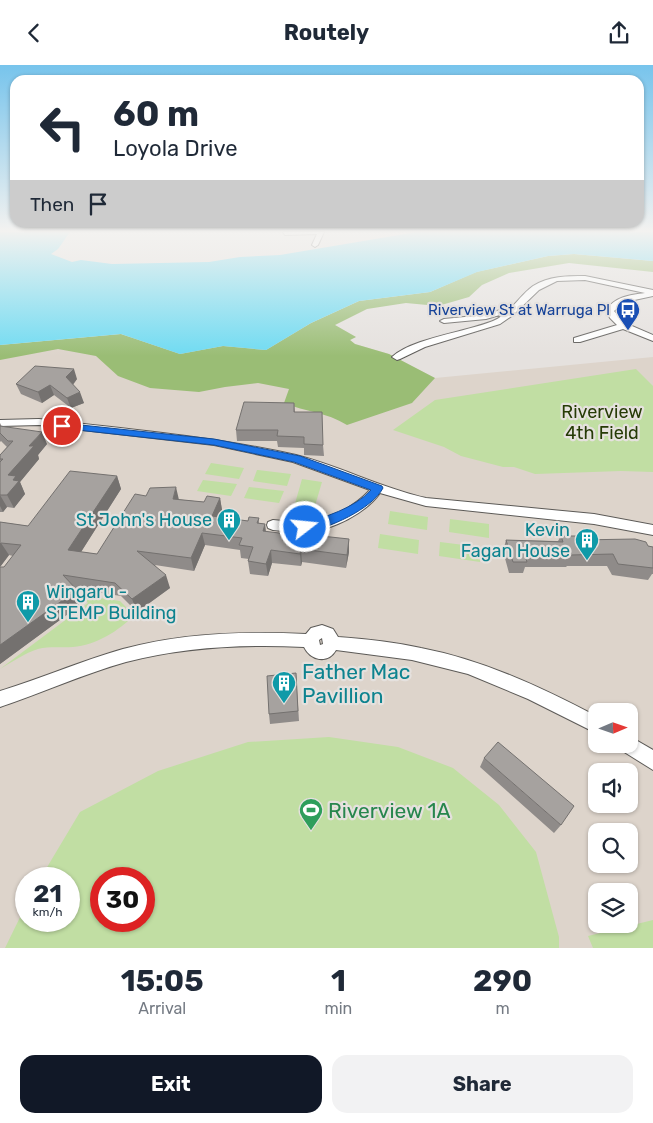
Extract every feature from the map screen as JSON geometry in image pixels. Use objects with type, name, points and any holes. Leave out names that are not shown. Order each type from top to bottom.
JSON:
[{"type":"street","points":[[397,357],[431,341],[497,322],[536,289],[556,279],[586,278],[653,293]]},
{"type":"street","points":[[624,285],[631,292],[620,297],[610,308],[610,314],[623,326],[653,338]]},
{"type":"street","points":[[616,303],[653,293]]},
{"type":"street","points":[[444,321],[486,317],[516,307]]},
{"type":"street","points":[[577,340],[623,326]]},
{"type":"street","points":[[0,423],[39,422],[214,442],[296,459],[403,497],[448,506],[594,519],[653,530]]},
{"type":"street","points":[[273,525],[314,527],[362,504],[378,488]]},
{"type":"street","points":[[0,699],[101,662],[141,652],[214,641],[286,639],[310,641],[314,635],[321,633],[328,634],[333,643],[391,649],[425,655],[478,671],[541,696],[588,721]]},
{"type":"street","points":[[638,751],[653,761]]},
{"type":"shaded area","points":[[335,325],[356,337],[350,340],[355,344],[389,354],[435,378],[653,357],[653,948],[0,948],[0,345]]},
{"type":"green space","points":[[473,273],[509,273],[482,285],[469,297],[438,306],[406,303],[367,309],[335,325],[356,337],[350,340],[355,344],[389,354],[435,378],[412,403],[347,425],[331,417],[284,403],[289,389],[258,383],[199,392],[150,388],[118,376],[96,356],[58,349],[0,360],[0,345],[121,334],[180,354],[223,346],[266,350],[311,323],[359,301],[430,292]]},
{"type":"green space","name":"Riverview 4th Field","points":[[636,369],[653,386],[653,472],[621,471],[535,474],[514,467],[503,467],[461,456],[444,447],[393,430],[435,400]]},
{"type":"green space","points":[[211,463],[244,468],[239,479],[205,474]]},
{"type":"green space","points":[[257,470],[291,474],[287,486],[253,481]]},
{"type":"green space","points":[[302,479],[322,482],[314,509],[294,507]]},
{"type":"green space","points":[[203,480],[237,484],[231,496],[197,491]]},
{"type":"green space","points":[[249,487],[284,491],[279,503],[244,498]]},
{"type":"green space","points":[[390,511],[428,517],[427,530],[388,524]]},
{"type":"green space","points":[[450,519],[489,524],[489,538],[449,532]]},
{"type":"green space","points":[[380,534],[419,540],[418,554],[378,548]]},
{"type":"green space","points":[[440,542],[480,547],[480,562],[439,556]]},
{"type":"green space","points":[[81,595],[120,601],[134,615],[114,632],[98,640],[82,646],[38,649],[23,655],[0,669],[88,603]]},
{"type":"green space","name":"Riverview 1A","points":[[329,737],[398,747],[453,768],[499,805],[536,852],[559,937],[559,948],[5,948],[15,928],[15,932],[80,932],[80,867],[47,867],[80,812],[158,771],[248,742]]},
{"type":"green space","points":[[653,920],[653,948],[593,948],[588,936],[600,933],[638,933],[638,924]]},
{"type":"water","points":[[0,273],[474,273],[430,292],[359,301],[311,323],[266,350],[223,346],[180,354],[121,334],[0,345]]},
{"type":"building","points":[[35,366],[74,369],[66,377],[80,392],[67,398],[50,385],[38,392],[16,384]]},
{"type":"building","points":[[244,402],[294,403],[294,412],[322,412],[323,445],[304,444],[304,437],[277,436],[278,430],[236,430]]},
{"type":"building","points":[[0,426],[42,432],[29,446],[34,446],[8,475],[16,476],[13,480],[19,481],[7,495],[0,495],[0,462],[3,459],[0,459],[0,455],[13,441],[8,441],[0,433]]},
{"type":"building","points":[[70,471],[117,476],[68,550],[97,554],[135,494],[146,496],[150,488],[176,487],[173,499],[204,502],[207,496],[220,498],[212,516],[248,521],[249,517],[259,518],[257,523],[265,524],[263,531],[311,537],[312,535],[349,539],[347,555],[301,549],[300,554],[271,550],[266,564],[248,561],[253,547],[239,545],[242,538],[202,533],[191,558],[137,551],[166,575],[132,599],[115,583],[63,575],[77,590],[0,645],[0,567],[4,567],[21,545],[0,544],[0,522],[28,526]]},
{"type":"building","points":[[561,536],[577,536],[578,540],[635,539],[646,542],[648,546],[653,547],[653,568],[618,564],[613,554],[525,556],[527,562],[513,562],[506,540],[563,542]]},
{"type":"building","name":"Father Mac Pavillion","points":[[296,673],[298,711],[269,714],[267,676]]},
{"type":"building","points":[[498,742],[574,806],[561,825],[484,758]]},
{"type":"place","name":"Riverview St at Warruga Pl","points":[[628,331]]},
{"type":"place","name":"St John's House","points":[[229,541]]},
{"type":"place","name":"Kevin Fagan House","points":[[587,561]]},
{"type":"place","name":"Wingaru - STEMP Building","points":[[28,623]]},
{"type":"place","name":"Father Mac Pavillion","points":[[284,704]]},
{"type":"place","name":"Riverview 1A","points":[[311,831]]},
{"type":"route","points":[[62,426],[125,431],[214,442],[296,459],[378,488],[362,504],[314,527],[305,527]]}]
